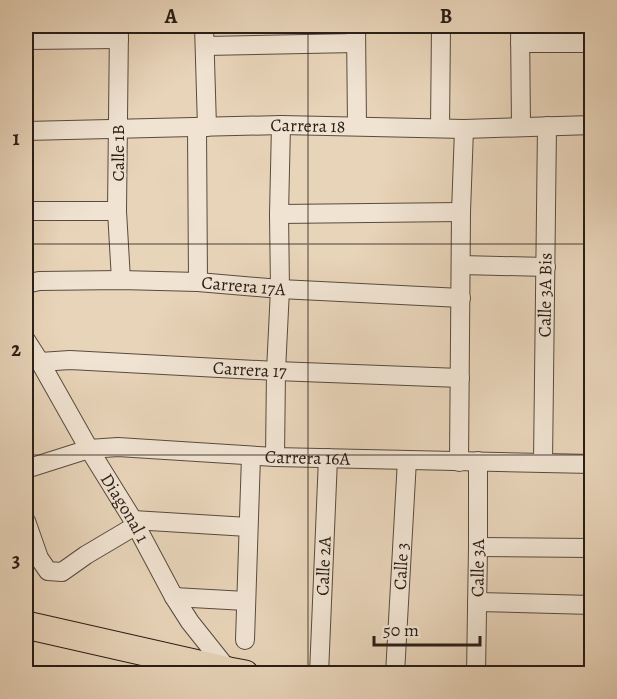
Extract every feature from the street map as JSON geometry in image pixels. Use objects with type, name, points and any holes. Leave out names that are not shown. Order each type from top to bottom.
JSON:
[{"type":"highway","points":[[26,625],[237,672]]},
{"type":"highway","points":[[26,643],[166,674]]},
{"type":"street","points":[[198,282],[204,26]]},
{"type":"street","points":[[440,128],[441,26]]},
{"type":"street","points":[[26,40],[119,32]]},
{"type":"street","name":"Calle 1B","points":[[119,32],[117,211],[121,280]]},
{"type":"street","points":[[205,46],[356,34],[357,126]]},
{"type":"street","points":[[521,126],[520,34],[591,43]]},
{"type":"street","points":[[275,457],[280,289],[280,125]]},
{"type":"street","name":"Carrera 18","points":[[26,131],[280,125],[464,129],[591,125]]},
{"type":"street","name":"Calle 3A Bis","points":[[543,463],[547,126]]},
{"type":"street","points":[[459,462],[464,129]]},
{"type":"street","points":[[26,211],[117,211]]},
{"type":"street","points":[[279,213],[461,212]]},
{"type":"street","points":[[461,266],[546,267]]},
{"type":"street","name":"Carrera 17A","points":[[26,284],[39,281],[121,280],[198,282],[280,289],[461,297]]},
{"type":"street","name":"Diagonal 1","points":[[26,340],[134,523],[174,597],[190,622],[237,672]]},
{"type":"street","name":"Carrera 17","points":[[40,362],[70,360],[460,378]]},
{"type":"street","name":"Carrera 16A","points":[[26,469],[89,449],[118,447],[275,457],[591,464]]},
{"type":"street","points":[[245,640],[251,456]]},
{"type":"street","name":"Calle 2A","points":[[319,674],[328,458]]},
{"type":"street","name":"Calle 3","points":[[395,674],[407,459]]},
{"type":"street","name":"Calle 3A","points":[[476,674],[477,460]]},
{"type":"street","points":[[26,521],[39,558],[48,571],[62,572],[134,523],[248,527]]},
{"type":"street","points":[[478,547],[591,548]]},
{"type":"street","points":[[174,597],[246,601]]},
{"type":"street","points":[[477,603],[591,605]]}]
